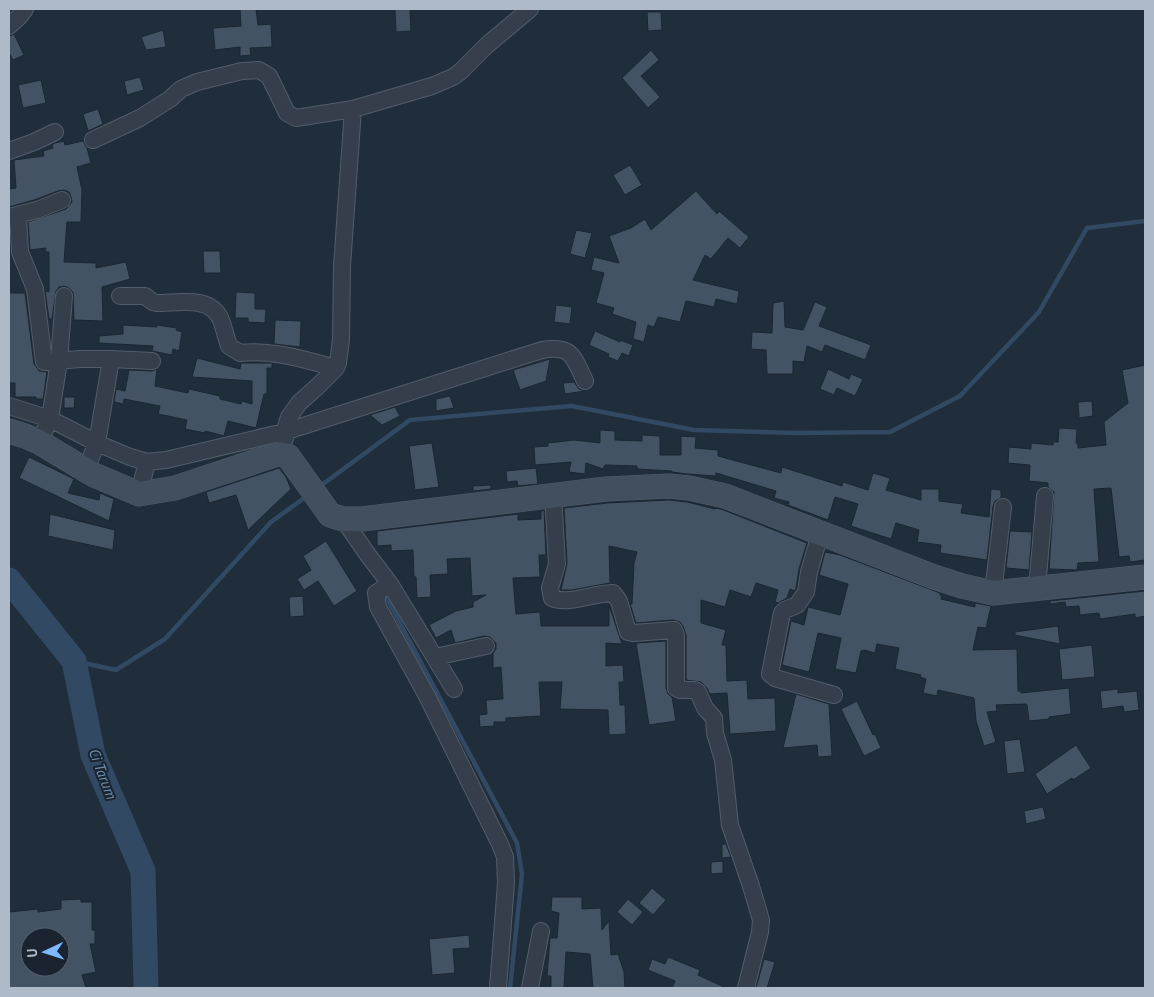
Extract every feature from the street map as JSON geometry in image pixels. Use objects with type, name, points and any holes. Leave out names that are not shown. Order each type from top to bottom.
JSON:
[{"type":"main road","points":[[9,432],[25,436],[45,431],[91,457],[139,491],[175,488],[270,456],[282,454],[290,458],[336,517],[362,519],[639,486],[689,488],[725,496],[934,577],[993,593],[1145,577]]},
{"type":"street","points":[[9,26],[25,9]]},
{"type":"street","points":[[93,140],[140,118],[170,99],[181,89],[197,82],[242,71],[259,70],[269,76],[287,113],[292,117],[352,109],[432,86],[460,72],[487,45],[530,9]]},
{"type":"street","points":[[290,458],[284,432],[289,417],[299,403],[336,368],[338,363],[341,340],[342,266],[352,109]]},
{"type":"street","points":[[9,152],[55,132]]},
{"type":"street","points":[[62,200],[37,210],[13,216],[20,252],[35,289],[44,362],[80,359],[152,361]]},
{"type":"street","points":[[9,406],[45,431],[59,361],[64,296]]},
{"type":"street","points":[[120,296],[146,296],[151,301],[157,303],[198,302],[207,304],[217,312],[221,319],[229,346],[240,353],[252,352],[284,355],[336,368]]},
{"type":"street","points":[[111,359],[91,457],[146,466],[284,432],[542,350],[556,348],[565,350],[574,358],[585,380]]},
{"type":"street","points":[[139,491],[146,466]]},
{"type":"street","points":[[553,495],[557,564],[550,588],[552,598],[569,599],[613,593],[619,601],[628,632],[633,634],[674,630],[676,636],[676,688],[698,692],[705,708],[714,718],[715,733],[723,760],[730,825],[751,886],[760,920],[760,932],[746,988]]},
{"type":"street","points":[[1036,588],[1045,496]]},
{"type":"street","points":[[993,593],[1003,507]]},
{"type":"street","points":[[336,517],[368,555],[384,588],[435,657],[454,689]]},
{"type":"street","points":[[820,534],[809,572],[806,592],[797,605],[782,613],[770,674],[775,678],[834,695]]},
{"type":"street","points":[[384,588],[375,598],[378,607],[427,696],[490,820],[504,857],[506,883],[498,988]]},
{"type":"street","points":[[435,657],[486,646]]},
{"type":"street","points":[[530,988],[541,931]]},
{"type":"building","points":[[240,9],[256,9],[258,25],[271,24],[272,47],[250,48],[251,55],[240,56],[240,47],[215,50],[213,28],[241,26]]},
{"type":"building","points":[[395,9],[410,9],[411,31],[396,32]]},
{"type":"building","points":[[647,12],[661,12],[662,30],[648,31]]},
{"type":"building","points":[[163,30],[166,47],[146,50],[141,37]]},
{"type":"building","points":[[14,34],[24,55],[13,60],[9,53],[9,36]]},
{"type":"building","points":[[651,50],[659,60],[641,76],[660,97],[648,108],[622,78]]},
{"type":"building","points":[[140,77],[144,90],[127,95],[124,81]]},
{"type":"building","points":[[41,80],[46,103],[23,108],[18,85]]},
{"type":"building","points":[[98,109],[103,124],[88,131],[83,114]]},
{"type":"building","points":[[64,141],[65,145],[83,141],[91,163],[77,167],[82,190],[81,222],[67,222],[64,262],[96,263],[96,268],[126,262],[130,279],[102,287],[103,321],[74,320],[73,292],[64,286],[59,287],[56,291],[52,319],[49,319],[45,291],[49,292],[49,252],[45,252],[46,248],[30,250],[28,222],[66,209],[72,202],[69,192],[64,190],[58,191],[9,207],[9,189],[16,188],[14,160],[44,156],[43,151],[53,148],[52,145],[55,143]]},
{"type":"building","points":[[630,165],[642,185],[625,195],[613,175]]},
{"type":"building","points":[[696,191],[717,214],[719,211],[749,237],[740,248],[728,238],[711,259],[705,255],[693,280],[739,291],[737,304],[716,299],[714,307],[686,301],[680,322],[658,317],[654,327],[648,325],[644,342],[633,339],[636,322],[612,314],[614,308],[596,303],[604,273],[591,270],[594,257],[619,263],[609,236],[631,228],[645,219],[651,230]]},
{"type":"building","points":[[576,230],[592,233],[585,258],[570,254]]},
{"type":"building","points":[[203,251],[220,251],[221,273],[204,273]]},
{"type":"building","points":[[236,292],[255,293],[255,309],[266,309],[265,323],[248,322],[248,318],[235,318]]},
{"type":"building","points":[[9,293],[25,293],[34,364],[39,371],[47,372],[43,399],[15,397],[15,383],[9,383]]},
{"type":"building","points":[[784,301],[785,327],[803,330],[815,302],[827,307],[819,326],[871,345],[865,360],[825,345],[822,352],[807,346],[804,362],[793,361],[793,374],[767,374],[766,350],[751,349],[752,332],[772,333],[773,303]]},
{"type":"building","points":[[556,305],[572,307],[570,324],[554,322]]},
{"type":"building","points":[[275,320],[301,321],[300,347],[274,344]]},
{"type":"building","points":[[123,325],[157,327],[157,325],[177,328],[176,330],[182,332],[179,351],[173,349],[172,355],[152,351],[153,346],[99,343],[99,336],[123,334]]},
{"type":"building","points":[[595,331],[620,342],[620,340],[633,345],[629,356],[622,353],[618,361],[608,357],[609,354],[589,345]]},
{"type":"building","points":[[197,358],[240,369],[241,363],[272,363],[272,368],[267,368],[267,394],[264,394],[256,428],[228,421],[224,436],[205,431],[205,433],[185,429],[187,420],[158,414],[160,406],[124,399],[123,404],[114,402],[116,389],[125,391],[129,370],[152,371],[157,369],[155,386],[188,393],[189,389],[220,396],[220,399],[241,404],[242,401],[252,404],[252,381],[192,377]]},
{"type":"building","points":[[550,359],[546,381],[520,390],[513,370]]},
{"type":"building","points":[[1145,365],[1145,560],[1130,562],[1129,556],[1119,557],[1111,488],[1094,489],[1099,562],[1078,563],[1077,570],[1049,569],[1054,492],[1048,487],[1048,483],[1029,481],[1030,465],[1008,463],[1009,447],[1031,449],[1031,443],[1053,445],[1053,442],[1058,442],[1059,428],[1077,429],[1076,443],[1078,448],[1106,445],[1104,422],[1128,403],[1122,370]]},
{"type":"building","points":[[828,369],[849,379],[851,374],[863,379],[855,396],[837,388],[834,395],[820,389]]},
{"type":"building","points":[[574,382],[579,389],[585,391],[565,394],[563,383]]},
{"type":"building","points":[[450,396],[454,408],[436,411],[436,399]]},
{"type":"building","points":[[64,397],[75,397],[74,408],[64,408]]},
{"type":"building","points":[[1092,401],[1093,416],[1079,418],[1078,402]]},
{"type":"building","points":[[395,407],[400,416],[382,425],[370,415]]},
{"type":"building","points":[[600,430],[615,431],[615,440],[642,441],[642,435],[660,436],[660,455],[681,455],[681,436],[696,437],[695,448],[718,450],[718,456],[781,473],[782,467],[842,486],[843,482],[868,490],[873,473],[890,478],[886,490],[921,500],[921,489],[939,489],[939,501],[963,504],[961,513],[989,517],[991,489],[1001,490],[1001,498],[995,501],[993,506],[987,560],[940,553],[941,545],[917,542],[919,530],[896,523],[891,539],[851,526],[858,504],[835,497],[828,520],[788,505],[789,502],[774,498],[776,491],[716,473],[716,476],[687,474],[637,469],[637,466],[605,465],[603,469],[586,463],[585,474],[569,472],[571,462],[535,465],[534,447],[548,446],[548,443],[574,440],[600,443]]},
{"type":"building","points":[[432,443],[439,487],[415,490],[409,446]]},
{"type":"building","points":[[29,457],[74,479],[68,493],[99,500],[100,493],[114,499],[109,521],[19,478]]},
{"type":"building","points":[[279,468],[286,477],[291,489],[248,530],[236,495],[209,503],[206,492]]},
{"type":"building","points":[[536,468],[538,484],[518,486],[517,481],[507,482],[506,471]]},
{"type":"building","points":[[491,485],[491,489],[473,491],[473,486]]},
{"type":"building","points":[[669,500],[721,509],[807,543],[795,591],[790,589],[787,598],[778,603],[775,602],[778,590],[756,583],[751,597],[730,590],[725,607],[701,600],[701,623],[726,630],[722,645],[726,645],[727,681],[747,680],[748,699],[775,698],[776,731],[730,734],[727,693],[710,694],[701,682],[686,680],[686,635],[680,622],[673,620],[636,623],[630,604],[632,604],[634,563],[637,552],[609,546],[610,583],[572,590],[561,590],[567,563],[564,508],[607,503]]},
{"type":"building","points":[[544,510],[546,555],[539,555],[540,577],[513,578],[516,614],[540,612],[541,626],[609,626],[609,605],[622,644],[606,643],[606,666],[623,665],[624,682],[619,682],[620,705],[625,705],[626,734],[609,735],[608,710],[560,709],[562,682],[539,682],[541,716],[506,718],[506,722],[494,722],[494,726],[480,727],[479,715],[487,714],[486,700],[503,699],[501,667],[493,668],[493,653],[496,649],[496,643],[490,637],[484,636],[455,643],[451,630],[436,638],[429,625],[456,611],[473,607],[473,602],[486,595],[472,596],[470,558],[447,559],[448,574],[430,575],[431,597],[417,598],[413,550],[391,551],[391,545],[377,546],[377,531],[518,514],[518,520],[541,519],[541,511]]},
{"type":"building","points":[[50,514],[115,530],[113,550],[48,536]]},
{"type":"building","points":[[1010,531],[1032,532],[1029,570],[1006,568]]},
{"type":"building","points":[[326,541],[357,591],[334,606],[318,581],[304,590],[297,579],[311,570],[303,556]]},
{"type":"building","points":[[825,552],[840,555],[940,593],[941,599],[975,607],[975,603],[991,606],[986,628],[978,627],[973,650],[1017,649],[1018,691],[1021,691],[1021,693],[1069,688],[1071,714],[1029,721],[1026,704],[996,705],[997,711],[987,712],[996,742],[984,746],[976,721],[974,698],[938,690],[937,696],[923,693],[926,679],[920,677],[921,675],[895,669],[899,648],[877,644],[875,653],[861,651],[856,673],[835,669],[841,638],[818,633],[809,672],[782,665],[791,621],[804,625],[808,607],[840,615],[848,584],[819,575]]},
{"type":"building","points":[[1145,591],[1145,616],[1135,618],[1135,614],[1100,619],[1099,613],[1080,615],[1079,606],[1066,607],[1065,602],[1050,604],[1050,601]]},
{"type":"building","points":[[303,596],[304,616],[290,617],[289,597]]},
{"type":"building","points":[[1058,626],[1060,644],[1015,635],[1015,632]]},
{"type":"building","points":[[666,641],[666,688],[668,694],[672,697],[676,721],[649,725],[636,643]]},
{"type":"building","points":[[1092,645],[1095,677],[1062,680],[1059,649]]},
{"type":"building","points":[[1118,689],[1118,693],[1137,691],[1139,710],[1124,712],[1123,706],[1102,709],[1100,691]]},
{"type":"building","points":[[796,694],[829,704],[832,756],[818,757],[817,745],[783,748]]},
{"type":"building","points":[[857,701],[881,748],[864,756],[841,709]]},
{"type":"building","points":[[1020,739],[1025,772],[1007,774],[1004,741]]},
{"type":"building","points":[[1076,745],[1091,768],[1047,794],[1035,774]]},
{"type":"building","points":[[1043,807],[1046,819],[1026,824],[1024,811]]},
{"type":"building","points":[[722,844],[726,844],[731,857],[722,858]]},
{"type":"building","points":[[723,861],[723,873],[711,874],[711,862]]},
{"type":"building","points":[[652,888],[666,900],[653,915],[639,903]]},
{"type":"building","points":[[552,897],[582,897],[582,909],[601,908],[602,930],[609,921],[611,955],[618,954],[624,972],[625,988],[593,988],[590,954],[566,952],[564,988],[551,988],[551,976],[547,976],[550,938],[557,938],[559,913],[551,911]]},
{"type":"building","points":[[81,899],[81,902],[92,902],[92,930],[95,930],[95,944],[90,944],[96,972],[82,975],[86,988],[9,988],[9,912],[38,909],[38,912],[61,909],[61,900]]},
{"type":"building","points":[[628,899],[643,912],[632,925],[617,912]]},
{"type":"building","points":[[469,935],[470,948],[453,949],[455,973],[432,975],[429,939]]},
{"type":"building","points":[[668,957],[700,970],[698,975],[726,988],[672,988],[675,981],[648,970],[652,959],[665,964]]},
{"type":"building","points":[[764,959],[775,962],[767,988],[756,988]]},
{"type":"waterway","points":[[319,487],[410,420],[572,406],[694,430],[796,433],[890,432],[960,396],[1039,312],[1087,228],[1145,221]]},
{"type":"waterway","points":[[74,661],[116,670],[165,639],[271,522],[307,496]]},
{"type":"waterway","name":"Ci Tarum","points":[[9,580],[74,661],[93,755],[143,871],[146,988]]},
{"type":"waterway","points":[[384,593],[517,843],[522,874],[510,988]]}]
